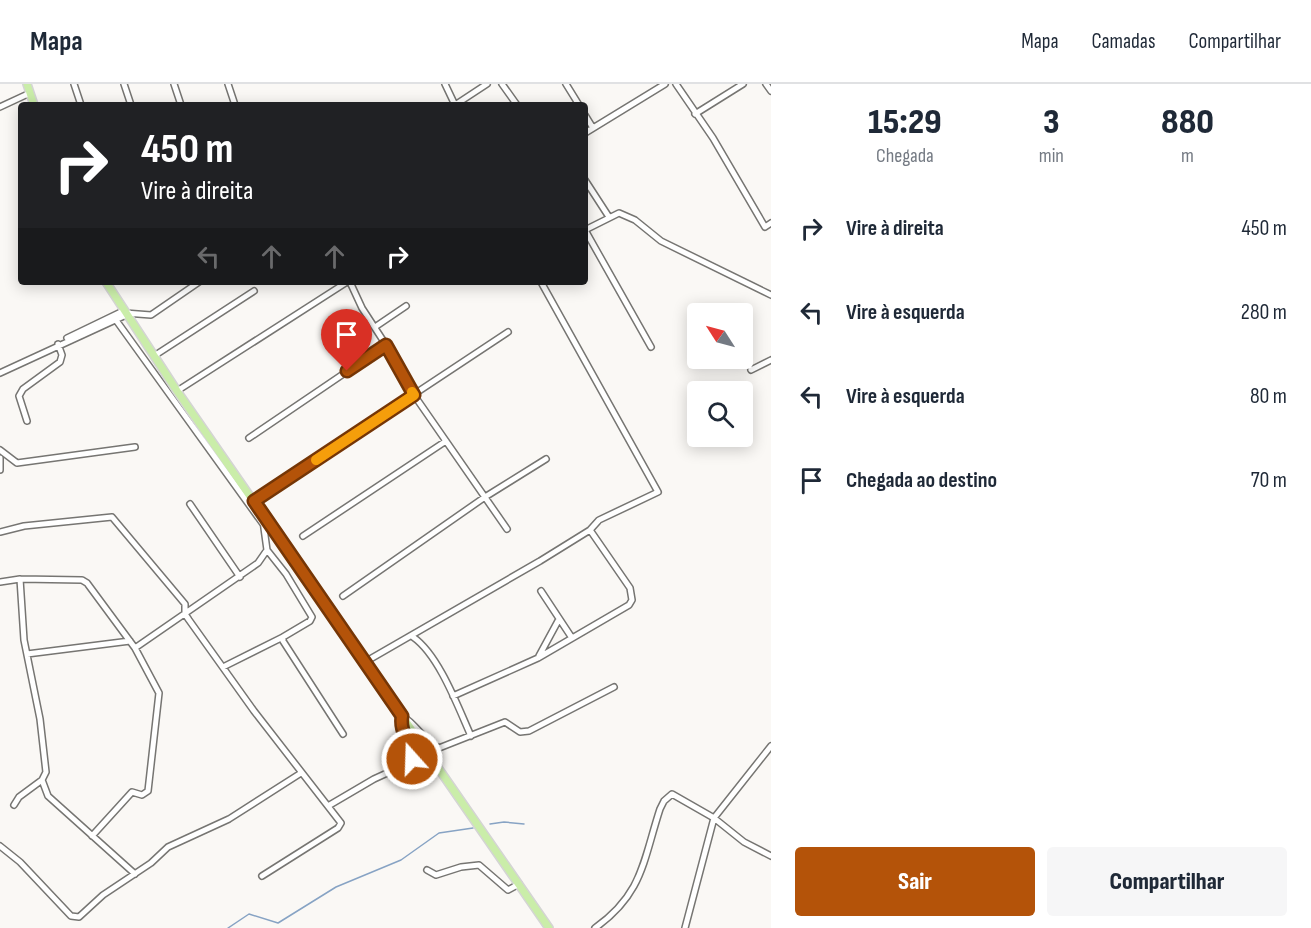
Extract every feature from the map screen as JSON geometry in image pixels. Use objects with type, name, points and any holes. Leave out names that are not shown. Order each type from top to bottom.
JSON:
[{"type":"main road","points":[[27,84],[33,102]]},
{"type":"main road","points":[[108,285],[177,391],[549,928]]},
{"type":"street","points":[[74,84],[80,102]]},
{"type":"street","points":[[124,84],[130,102]]},
{"type":"street","points":[[174,84],[180,102]]},
{"type":"street","points":[[228,84],[233,102]]},
{"type":"street","points":[[445,84],[454,102]]},
{"type":"street","points":[[460,102],[487,84]]},
{"type":"street","points":[[502,84],[515,102]]},
{"type":"street","points":[[566,84],[577,102]]},
{"type":"street","points":[[588,131],[665,84]]},
{"type":"street","points":[[676,84],[765,227],[771,223]]},
{"type":"street","points":[[695,114],[743,84]]},
{"type":"street","points":[[766,84],[771,91]]},
{"type":"street","points":[[0,107],[30,93]]},
{"type":"street","points":[[588,120],[593,128]]},
{"type":"street","points":[[588,185],[609,217]]},
{"type":"street","points":[[588,228],[619,213],[635,220],[661,241],[771,295]]},
{"type":"street","points":[[588,235],[651,347]]},
{"type":"street","points":[[0,371],[125,313],[151,315],[195,285]]},
{"type":"street","points":[[177,391],[344,285]]},
{"type":"street","points":[[350,285],[414,395],[507,529]]},
{"type":"street","points":[[365,662],[413,637],[590,530],[598,520],[655,495],[658,489],[543,285]]},
{"type":"street","points":[[154,356],[254,291]]},
{"type":"street","points":[[375,327],[406,306]]},
{"type":"street","points":[[115,318],[263,524]]},
{"type":"street","points":[[254,501],[508,332]]},
{"type":"street","points":[[27,421],[19,396],[60,362],[62,355],[58,344]]},
{"type":"street","points":[[249,438],[386,345]]},
{"type":"street","points":[[751,370],[771,360]]},
{"type":"street","points":[[303,536],[446,441]]},
{"type":"street","points":[[0,450],[17,463],[135,447]]},
{"type":"street","points":[[0,458],[0,470]]},
{"type":"street","points":[[343,596],[485,497],[546,459]]},
{"type":"street","points":[[190,504],[240,577]]},
{"type":"street","points":[[223,668],[283,637],[310,621],[312,617],[286,574],[267,550],[261,511]]},
{"type":"street","points":[[0,532],[24,526],[112,517],[185,604],[185,614],[223,668],[341,823],[338,828],[262,876]]},
{"type":"street","points":[[453,696],[538,658],[629,605],[632,600],[630,588],[590,530]]},
{"type":"street","points":[[135,648],[240,577],[258,563],[267,550]]},
{"type":"street","points":[[14,805],[19,797],[42,780],[46,772],[40,719],[27,654],[20,579]]},
{"type":"street","points":[[0,582],[20,579],[85,581],[135,648],[159,697],[148,772],[149,786],[145,795],[132,792],[92,836]]},
{"type":"street","points":[[541,591],[558,621],[572,638]]},
{"type":"street","points":[[538,658],[558,621]]},
{"type":"street","points":[[283,637],[290,656],[343,734]]},
{"type":"street","points":[[413,637],[424,647],[453,696],[471,736]]},
{"type":"street","points":[[27,654],[130,641]]},
{"type":"street","points":[[328,806],[374,779],[409,763],[412,754],[401,731],[402,716],[415,723],[436,747],[505,722],[520,732],[530,731],[614,687]]},
{"type":"street","points":[[685,928],[708,833],[714,818],[771,746]]},
{"type":"street","points":[[0,846],[21,862],[75,917],[173,844],[229,819],[301,773]]},
{"type":"street","points":[[42,780],[48,796],[135,874]]},
{"type":"street","points":[[595,928],[623,904],[635,888],[660,809],[668,796],[677,796],[714,818],[744,842],[771,856]]},
{"type":"street","points":[[427,870],[436,875],[466,866],[479,865],[508,890],[519,884]]},
{"type":"waterway","points":[[490,824],[504,822],[524,824]]},
{"type":"waterway","points":[[228,928],[249,914],[278,923],[336,887],[401,860],[439,833],[473,828]]},
{"type":"slow traffic","points":[[316,460],[414,395],[412,392]]},
{"type":"route","points":[[347,371],[386,345],[414,395],[254,501],[402,716],[401,731],[411,747],[412,759]]}]
